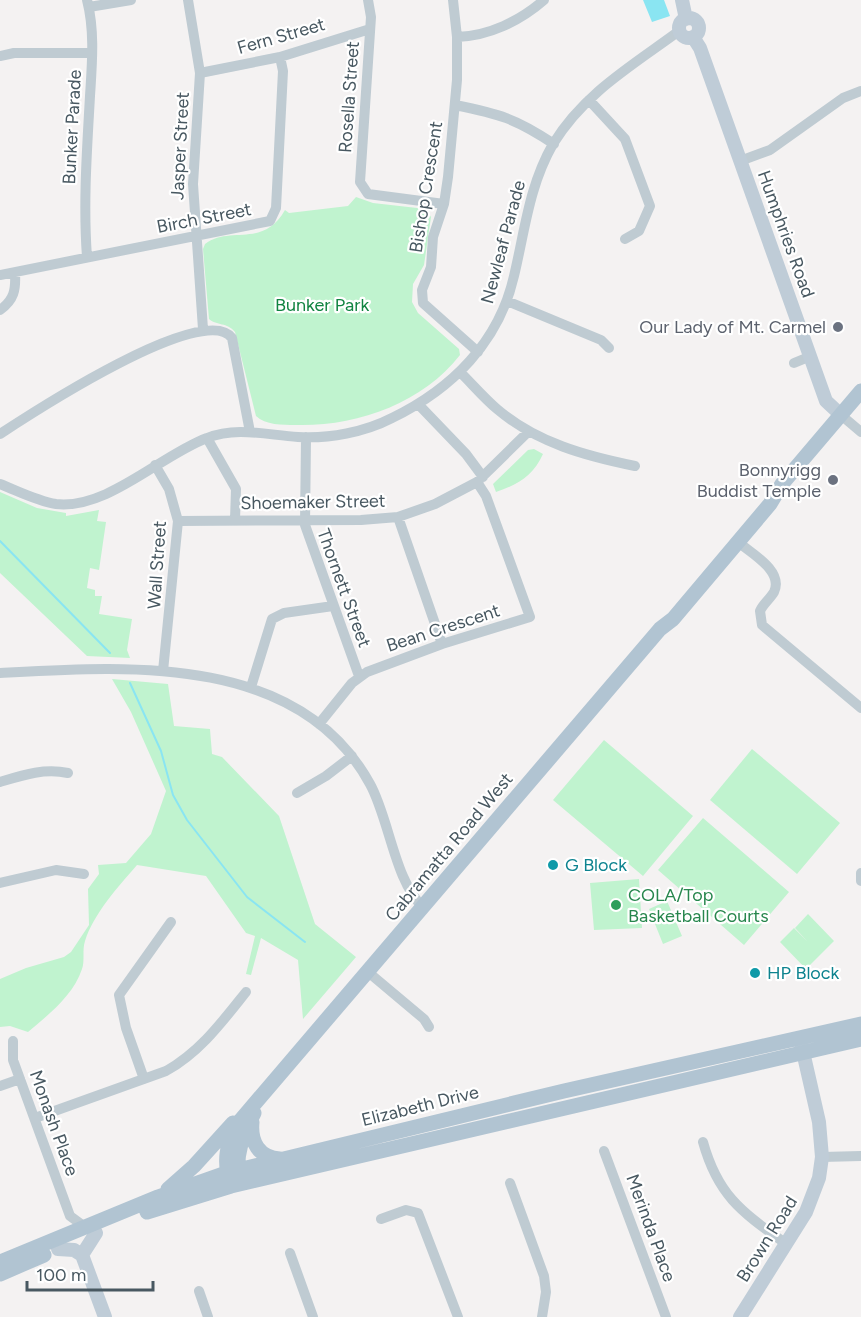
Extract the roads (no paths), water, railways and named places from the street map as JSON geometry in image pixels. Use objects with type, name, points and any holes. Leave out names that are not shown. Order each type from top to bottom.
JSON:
[{"type":"main road","name":"Cabramatta Road West","points":[[234,1178],[225,1161],[231,1134],[660,629],[673,619],[861,391]]},
{"type":"main road","name":"Cabramatta Road West","points":[[660,629],[667,614],[703,571],[765,498],[782,484]]},
{"type":"main road","name":"Elizabeth Drive","points":[[0,1274],[158,1197],[802,1044],[861,1024]]},
{"type":"main road","name":"Elizabeth Drive","points":[[91,1230],[165,1206],[285,1159],[802,1044],[861,1039]]},
{"type":"main road","points":[[267,1090],[253,1121],[252,1140],[266,1155],[285,1159]]},
{"type":"main road","points":[[158,1197],[194,1166],[267,1090]]},
{"type":"main road","name":"Elizabeth Drive","points":[[0,1262],[60,1243]]},
{"type":"street","points":[[88,3],[131,0]]},
{"type":"street","name":"Jasper Street","points":[[188,0],[200,73],[193,165],[203,329]]},
{"type":"street","name":"Rosella Street","points":[[368,0],[370,29],[360,182],[368,194],[444,204]]},
{"type":"street","name":"Bishop Crescent","points":[[453,0],[458,37],[444,204],[434,237],[431,267],[422,290],[423,303],[478,352]]},
{"type":"street","points":[[458,37],[478,35],[510,23],[529,13],[544,0]]},
{"type":"street","points":[[682,0],[683,25]]},
{"type":"street","name":"Bunker Parade","points":[[87,257],[84,211],[92,52],[88,3]]},
{"type":"street","name":"Humphries Road","points":[[683,25],[694,20],[698,25],[698,32],[693,37],[700,48],[826,401],[861,432]]},
{"type":"street","name":"Newleaf Parade","points":[[0,483],[53,503],[77,504],[100,496],[207,438],[231,432],[306,437],[362,429],[418,404],[461,373],[493,330],[507,301],[534,185],[554,144],[589,100],[614,77],[683,25]]},
{"type":"street","name":"Fern Street","points":[[200,73],[280,57],[370,29]]},
{"type":"street","points":[[0,56],[14,53],[92,52]]},
{"type":"street","name":"Birch Street","points":[[0,274],[15,273],[266,223],[273,218],[276,208],[283,71],[280,57]]},
{"type":"street","points":[[740,160],[770,150],[843,98],[861,91]]},
{"type":"street","points":[[589,100],[625,139],[650,206],[639,231],[625,239]]},
{"type":"street","points":[[454,105],[498,113],[514,119],[554,144]]},
{"type":"street","points":[[0,310],[8,304],[16,290],[15,273]]},
{"type":"street","points":[[507,301],[601,340],[609,348]]},
{"type":"street","points":[[0,432],[142,351],[203,329],[224,330],[232,338],[250,432]]},
{"type":"street","points":[[794,363],[810,356]]},
{"type":"street","points":[[461,373],[496,408],[528,432],[593,458],[635,466]]},
{"type":"street","points":[[418,404],[466,454],[480,479]]},
{"type":"street","name":"Shoemaker Street","points":[[178,521],[361,520],[398,516],[435,504],[480,479],[528,432]]},
{"type":"street","name":"Thornett Street","points":[[306,437],[305,520],[359,676]]},
{"type":"street","points":[[207,438],[236,489],[234,520]]},
{"type":"street","name":"Wall Street","points":[[156,465],[169,489],[178,521],[162,671]]},
{"type":"street","name":"Bean Crescent","points":[[319,724],[359,676],[442,644],[530,617],[480,479]]},
{"type":"street","points":[[398,516],[442,644]]},
{"type":"street","points":[[738,542],[772,571],[776,580],[775,590],[761,608],[762,625],[861,708]]},
{"type":"street","points":[[251,687],[272,619],[279,614],[333,606]]},
{"type":"street","points":[[0,673],[90,668],[162,671],[251,687],[291,704],[319,724],[352,756],[374,792],[410,892],[423,907]]},
{"type":"street","points":[[297,793],[326,776],[352,756]]},
{"type":"street","points":[[0,782],[35,772],[53,770],[68,773]]},
{"type":"street","points":[[0,883],[56,870],[84,874]]},
{"type":"street","points":[[861,873],[861,881]]},
{"type":"street","points":[[144,1079],[126,1028],[119,995],[171,922]]},
{"type":"street","points":[[368,972],[424,1019],[429,1027]]},
{"type":"street","points":[[35,1118],[144,1079],[185,1060],[200,1047],[246,992]]},
{"type":"street","name":"Monash Place","points":[[13,1041],[13,1060],[70,1216]]},
{"type":"street","name":"Brown Road","points":[[740,1317],[812,1199],[822,1157],[819,1122],[802,1044]]},
{"type":"street","points":[[0,1086],[20,1079]]},
{"type":"street","points":[[703,1142],[709,1162],[733,1203],[785,1243]]},
{"type":"street","name":"Merinda Place","points":[[604,1151],[666,1317]]},
{"type":"street","points":[[822,1157],[861,1156]]},
{"type":"street","points":[[510,1184],[544,1276],[546,1292],[542,1317]]},
{"type":"street","points":[[381,1220],[406,1210],[418,1213],[458,1317]]},
{"type":"street","points":[[82,1255],[91,1230],[70,1216],[60,1243],[82,1255],[105,1317]]},
{"type":"street","points":[[290,1253],[313,1317]]},
{"type":"street","points":[[199,1291],[208,1317]]},
{"type":"water","points":[[643,0],[664,0],[670,16],[652,22]]},
{"type":"waterway","points":[[0,541],[110,653]]},
{"type":"waterway","points":[[130,683],[161,751],[173,795],[187,820],[247,897],[305,942]]},
{"type":"place","name":"Our Lady of Mt. Carmel","points":[[838,327]]},
{"type":"place","name":"Bonnyrigg Buddist Temple","points":[[833,480]]},
{"type":"place","name":"G Block","points":[[553,865]]},
{"type":"place","name":"COLA/Top Basketball Courts","points":[[616,905]]},
{"type":"place","name":"HP Block","points":[[755,973]]},
{"type":"park label","name":"Bunker Park","points":[[322,305]]}]
